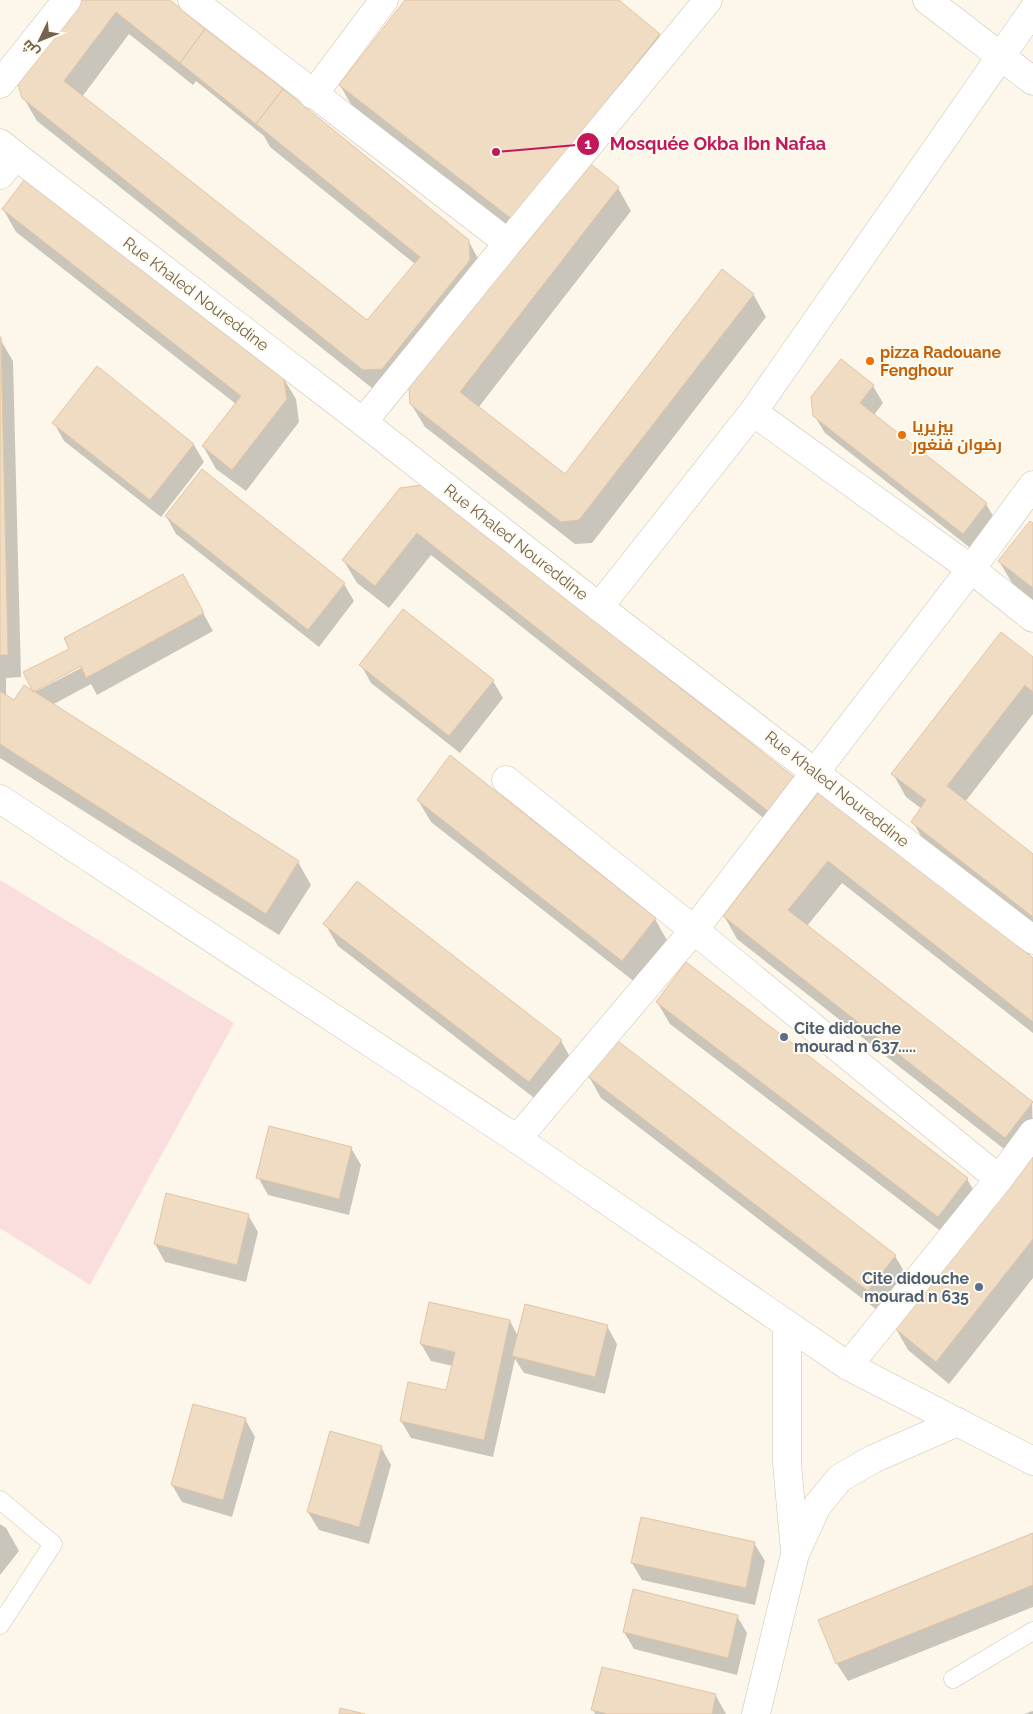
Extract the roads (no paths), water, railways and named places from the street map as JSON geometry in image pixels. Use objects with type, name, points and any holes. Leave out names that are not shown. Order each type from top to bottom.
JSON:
[{"type":"street","points":[[0,84],[67,0]]},
{"type":"street","points":[[192,0],[313,95],[508,243]]},
{"type":"street","points":[[313,95],[384,0]]},
{"type":"street","points":[[364,422],[708,0]]},
{"type":"street","points":[[927,0],[1033,81]]},
{"type":"street","points":[[599,608],[753,412],[1033,10]]},
{"type":"street","name":"Rue Khaled Noureddine","points":[[5,158],[364,422],[599,608],[1033,940]]},
{"type":"street","points":[[753,412],[971,569],[1033,618]]},
{"type":"street","points":[[517,1139],[694,930],[971,569],[1033,485]]},
{"type":"street","points":[[506,780],[694,930],[999,1179]]},
{"type":"street","points":[[0,799],[517,1139],[848,1366],[1033,1461]]},
{"type":"street","points":[[848,1366],[999,1179],[1033,1133]]},
{"type":"street","points":[[787,1325],[787,1463],[795,1554]]},
{"type":"street","points":[[756,1714],[795,1554],[818,1506],[840,1478],[873,1459],[958,1422]]},
{"type":"lane","points":[[0,1500],[53,1544],[0,1625]]},
{"type":"lane","points":[[953,1679],[1033,1631]]},
{"type":"place","name":"Mosquée Okba Ibn Nafaa","points":[[496,152]]},
{"type":"place","name":"pizza Radouane Fenghour","points":[[870,361]]},
{"type":"place","name":"بيزيريا رضوان فنغور","points":[[902,435]]},
{"type":"place","name":"Cite didouche mourad n 637.....","points":[[784,1037]]},
{"type":"place","name":"Cite didouche mourad n 635","points":[[979,1287]]}]
